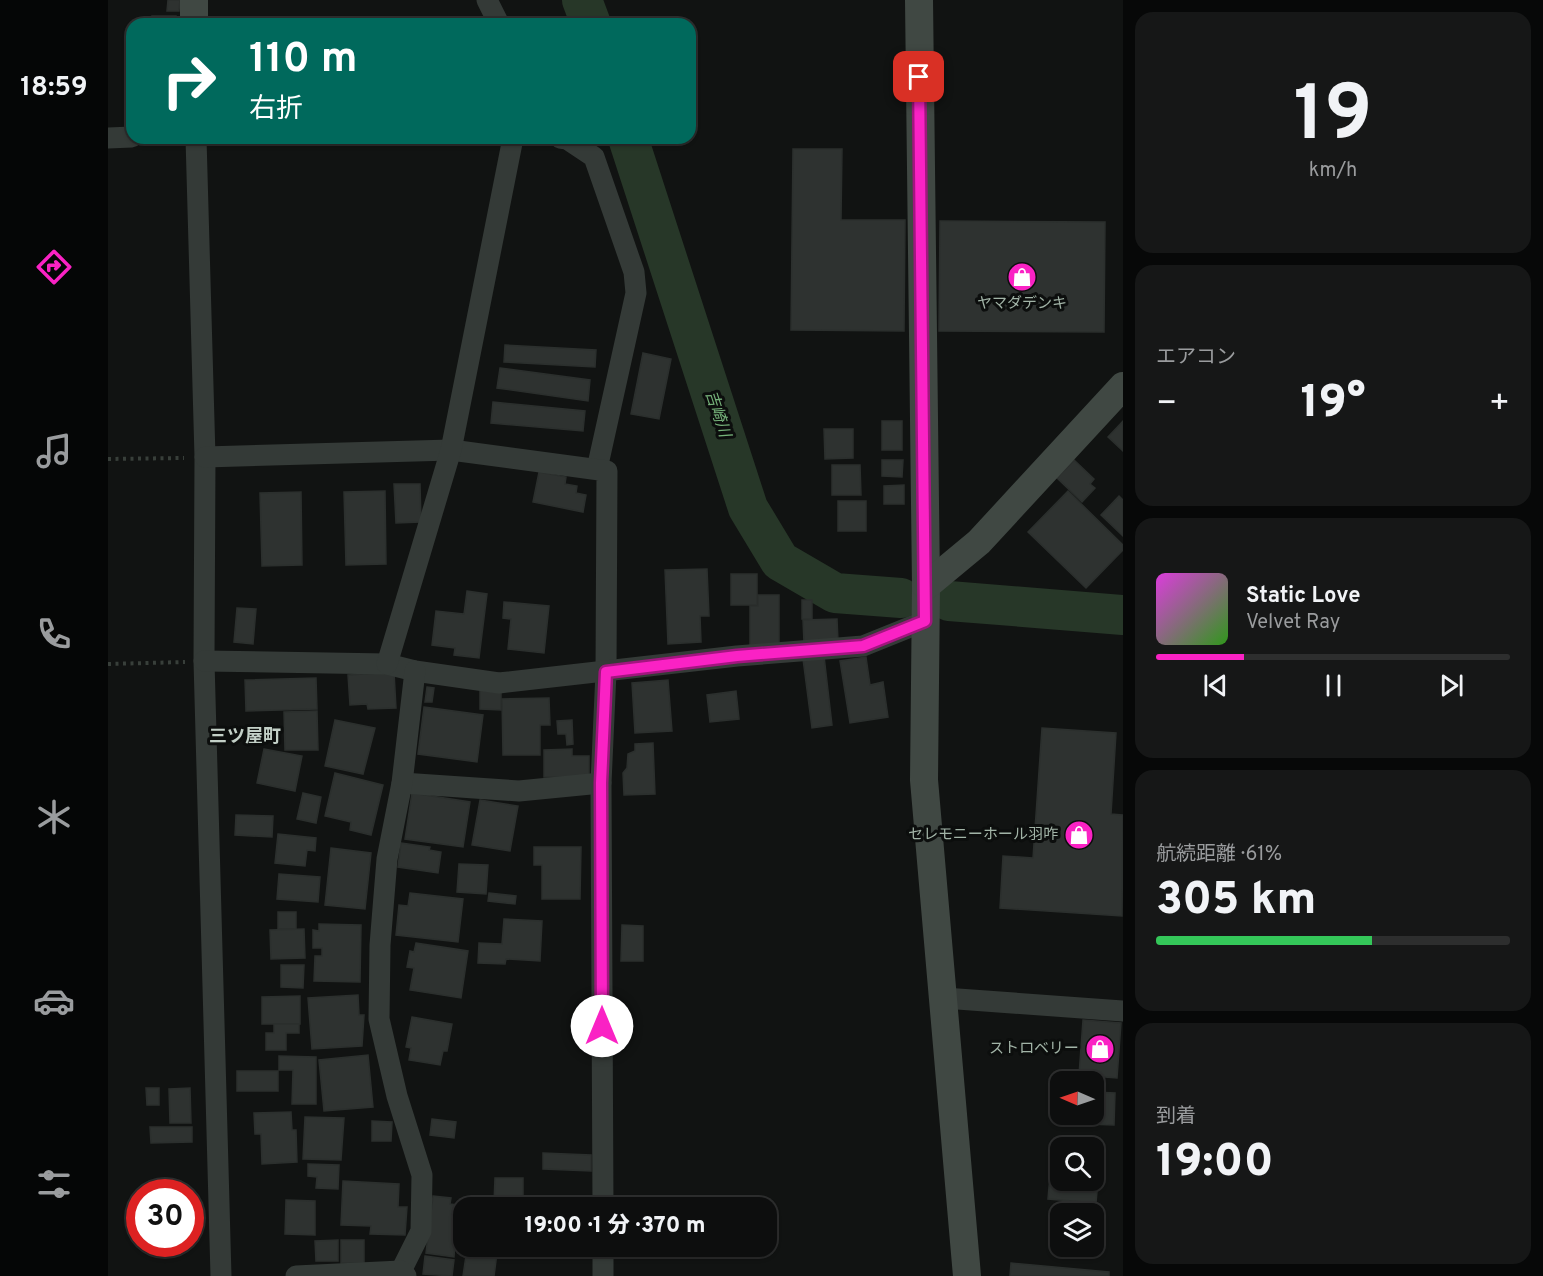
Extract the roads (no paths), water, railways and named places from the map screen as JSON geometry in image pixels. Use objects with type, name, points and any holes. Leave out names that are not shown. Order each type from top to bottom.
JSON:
[{"type":"street","points":[[194,0],[194,18]]},
{"type":"street","points":[[487,0],[496,18]]},
{"type":"street","points":[[919,0],[926,586],[924,780],[967,1276]]},
{"type":"street","points":[[108,138],[126,137]]},
{"type":"street","points":[[196,144],[205,457],[204,661],[221,1276]]},
{"type":"street","points":[[387,664],[450,450],[512,144]]},
{"type":"street","points":[[574,144],[594,157],[634,272],[636,293],[597,469]]},
{"type":"street","points":[[926,586],[979,542],[1123,386]]},
{"type":"street","points":[[205,457],[450,450],[607,471],[606,672],[601,783],[603,1197]]},
{"type":"street","points":[[204,661],[387,664],[416,671],[499,682],[737,656],[863,646],[925,621]]},
{"type":"street","points":[[296,1276],[403,1273],[421,1231],[422,1175],[397,1096],[379,1019],[380,945],[387,859],[402,783],[416,671]]},
{"type":"street","points":[[402,783],[519,791],[601,783]]},
{"type":"street","points":[[944,998],[1123,1011]]},
{"type":"street","points":[[603,1257],[603,1276]]},
{"type":"waterway","name":"吉崎川","points":[[582,0],[589,18]]},
{"type":"waterway","name":"吉崎川","points":[[630,144],[748,508],[780,561],[835,593],[901,598]]},
{"type":"waterway","name":"吉崎川","points":[[949,601],[1123,615]]},
{"type":"place","name":"ヤマダデンキ","points":[[1022,277]]},
{"type":"place","name":"セレモニーホール羽咋","points":[[1079,835]]},
{"type":"place","name":"ストロベリー","points":[[1100,1049]]},
{"type":"district","name":"三ツ屋町","points":[[245,737]]}]
